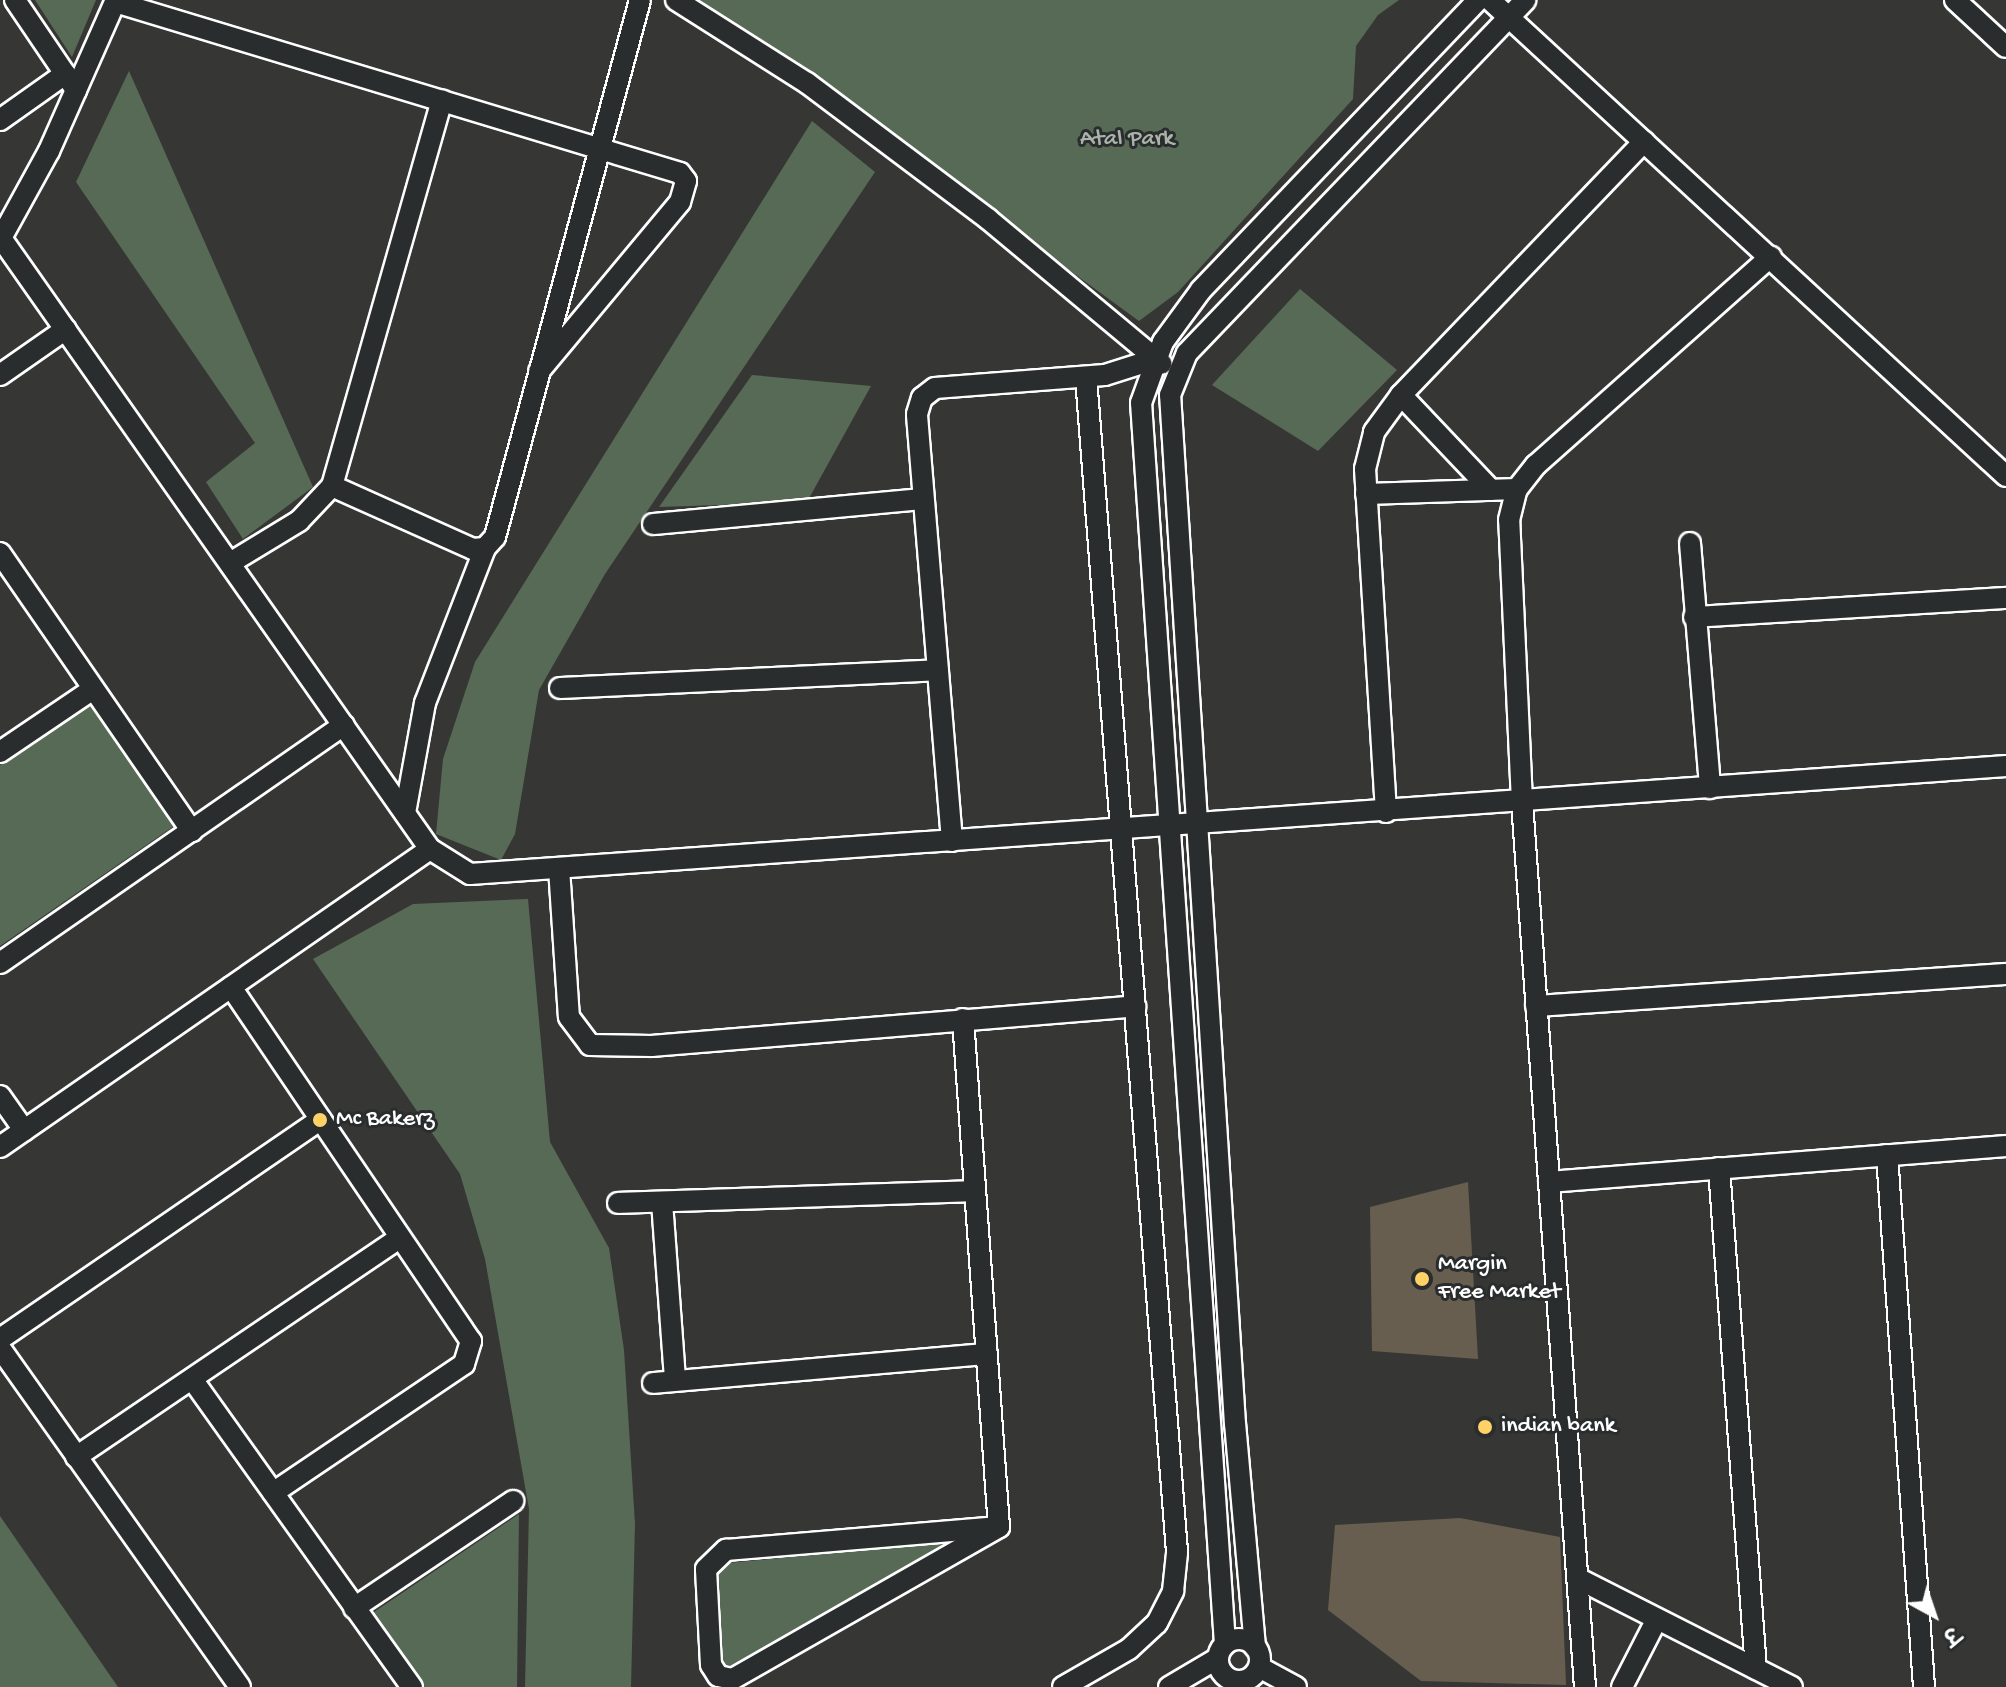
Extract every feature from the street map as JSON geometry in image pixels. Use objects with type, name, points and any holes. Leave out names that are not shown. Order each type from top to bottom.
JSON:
[{"type":"street","points":[[405,813],[434,673],[485,548],[495,537],[640,0]]},
{"type":"street","points":[[676,0],[807,83],[916,165],[1178,375]]},
{"type":"street","points":[[1259,1667],[1244,1680],[1222,1683],[1141,403],[1155,359],[1201,290],[1478,0]]},
{"type":"street","points":[[1490,0],[2006,476]]},
{"type":"street","points":[[1259,1667],[1255,1647],[1206,999],[1169,448],[1170,395],[1187,353],[1526,0]]},
{"type":"street","points":[[1955,0],[2006,47]]},
{"type":"street","points":[[539,371],[685,191],[686,181],[672,167],[116,1],[70,82],[1,239],[430,849],[470,874],[1386,812],[2006,766]]},
{"type":"street","points":[[10,5],[70,82]]},
{"type":"street","points":[[0,120],[70,82]]},
{"type":"street","points":[[230,563],[299,521],[332,486],[442,100]]},
{"type":"street","points":[[1386,812],[1366,494],[1374,432],[1401,395],[1644,142]]},
{"type":"street","points":[[1585,1687],[1522,802],[1509,520],[1517,489],[1536,465],[1771,256]]},
{"type":"street","points":[[0,375],[66,329]]},
{"type":"street","points":[[952,841],[917,414],[922,398],[935,388],[1086,378],[1155,359]]},
{"type":"street","points":[[1063,1687],[1129,1649],[1157,1623],[1173,1591],[1177,1552],[1086,378]]},
{"type":"street","points":[[1401,395],[1491,490]]},
{"type":"street","points":[[332,486],[473,549],[485,548]]},
{"type":"street","points":[[1366,494],[1517,489]]},
{"type":"street","points":[[653,524],[923,499]]},
{"type":"street","points":[[1690,543],[1710,788]]},
{"type":"street","points":[[0,553],[6,576],[93,689],[192,831]]},
{"type":"street","points":[[1694,617],[2006,598]]},
{"type":"street","points":[[560,688],[938,670]]},
{"type":"street","points":[[0,752],[93,689]]},
{"type":"street","points":[[0,963],[344,725]]},
{"type":"street","points":[[0,1147],[430,849]]},
{"type":"street","points":[[559,868],[569,1017],[590,1045],[652,1046],[1135,1006]]},
{"type":"street","points":[[1536,1006],[2006,974]]},
{"type":"street","points":[[231,987],[471,1341],[472,1354],[273,1493]]},
{"type":"street","points":[[1180,1001],[1206,999]]},
{"type":"street","points":[[963,1019],[999,1527]]},
{"type":"street","points":[[0,1096],[24,1130]]},
{"type":"street","points":[[0,1339],[320,1120]]},
{"type":"street","points":[[1549,1182],[2006,1146]]},
{"type":"street","points":[[1887,1155],[1924,1687]]},
{"type":"street","points":[[1719,1168],[1756,1669]]},
{"type":"street","points":[[618,1203],[975,1191]]},
{"type":"street","points":[[662,1202],[675,1380]]},
{"type":"street","points":[[76,1457],[400,1238]]},
{"type":"street","points":[[0,1348],[240,1687]]},
{"type":"street","points":[[653,1383],[987,1354]]},
{"type":"street","points":[[192,1379],[412,1687]]},
{"type":"street","points":[[354,1608],[513,1501]]},
{"type":"street","points":[[999,1527],[732,1679],[718,1676],[711,1665],[706,1569],[726,1550],[999,1527]]},
{"type":"street","points":[[1577,1578],[1792,1687]]},
{"type":"street","points":[[1622,1687],[1657,1619]]},
{"type":"street","points":[[1169,1687],[1241,1639],[1255,1647]]},
{"type":"street","points":[[1259,1667],[1296,1687]]},
{"type":"green space","points":[[35,0],[96,0],[72,57]]},
{"type":"green space","name":"Atal Park","points":[[699,0],[1399,0],[1378,15],[1356,46],[1353,99],[1178,292],[1139,321]]},
{"type":"green space","points":[[129,71],[313,487],[243,539],[206,482],[255,443],[76,182]]},
{"type":"green space","points":[[812,121],[875,172],[605,574],[539,690],[515,834],[501,860],[436,834],[443,759],[475,662]]},
{"type":"green space","points":[[1300,289],[1397,370],[1318,451],[1212,385]]},
{"type":"green space","points":[[752,375],[871,386],[807,502],[659,507]]},
{"type":"green space","points":[[93,702],[177,824],[0,946],[0,765]]},
{"type":"green space","points":[[528,899],[550,1142],[609,1248],[624,1350],[635,1524],[631,1687],[525,1687],[529,1509],[485,1259],[460,1174],[313,959],[413,904]]},
{"type":"green space","points":[[519,1514],[517,1687],[423,1687],[371,1614]]},
{"type":"green space","points":[[0,1516],[118,1687],[0,1687]]},
{"type":"green space","points":[[962,1540],[720,1671],[718,1564]]},
{"type":"building","name":"Margin Free Market","points":[[1468,1182],[1478,1359],[1372,1351],[1370,1207]]},
{"type":"building","points":[[1460,1518],[1560,1537],[1566,1685],[1421,1681],[1328,1610],[1335,1525]]},
{"type":"place","name":"Mc Bakerz","points":[[320,1120]]},
{"type":"place","name":"Margin Free Market","points":[[1422,1279]]},
{"type":"place","name":"indian bank","points":[[1485,1427]]}]
